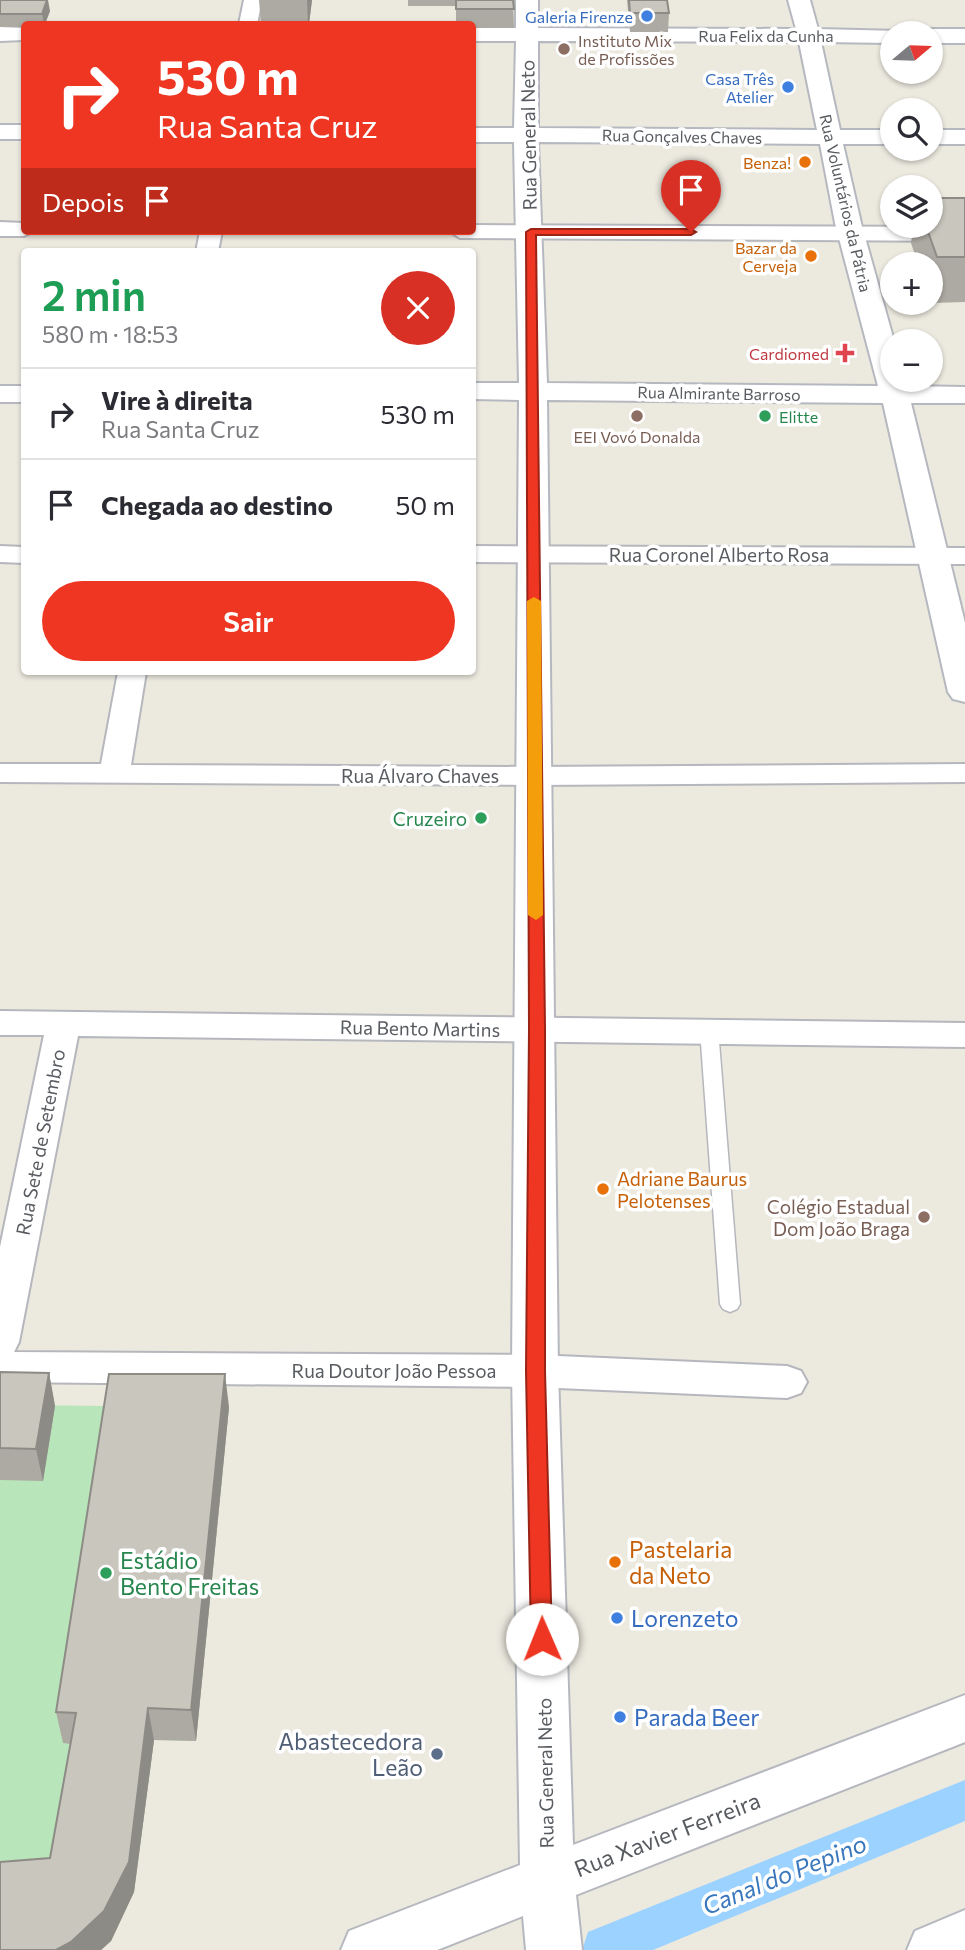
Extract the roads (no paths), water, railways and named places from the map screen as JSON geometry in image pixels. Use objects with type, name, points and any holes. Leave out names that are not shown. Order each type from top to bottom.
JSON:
[{"type":"street","points":[[249,21],[253,0]]},
{"type":"street","name":"Rua General Neto","points":[[527,0],[526,134],[531,232],[533,391],[537,1029],[535,1371],[547,1881],[554,1950]]},
{"type":"street","name":"Rua Voluntários da Pátria","points":[[799,0],[850,232],[895,395],[965,692]]},
{"type":"street","points":[[0,34],[21,34]]},
{"type":"street","name":"Rua Felix da Cunha","points":[[476,34],[880,36]]},
{"type":"street","points":[[943,36],[965,36]]},
{"type":"street","points":[[0,132],[21,132]]},
{"type":"street","name":"Rua Gonçalves Chaves","points":[[476,135],[880,137]]},
{"type":"street","points":[[943,137],[965,137]]},
{"type":"street","points":[[0,229],[21,229]]},
{"type":"street","points":[[476,231],[965,234]]},
{"type":"street","name":"Rua Almirante Barroso","points":[[476,391],[965,395]]},
{"type":"street","points":[[0,394],[21,394]]},
{"type":"street","name":"Rua Coronel Alberto Rosa","points":[[476,554],[965,556]]},
{"type":"street","points":[[0,555],[21,555]]},
{"type":"street","points":[[114,773],[131,675]]},
{"type":"street","name":"Rua Álvaro Chaves","points":[[0,773],[534,776],[965,773]]},
{"type":"street","name":"Rua Bento Martins","points":[[0,1023],[965,1035]]},
{"type":"street","name":"Rua Sete de Setembro","points":[[0,1342],[63,1023]]},
{"type":"street","name":"Rua Doutor João Pessoa","points":[[0,1367],[535,1371],[787,1382]]},
{"type":"street","name":"Rua Xavier Ferreira","points":[[369,1950],[965,1718]]},
{"type":"street","points":[[935,1950],[965,1937]]},
{"type":"lane","points":[[709,1030],[730,1304]]},
{"type":"waterway","name":"Canal do Pepino","points":[[604,1948],[965,1800]]},
{"type":"place","name":"Galeria Firenze","points":[[647,16]]},
{"type":"place","name":"Instituto Mix de Profissões","points":[[564,49]]},
{"type":"place","name":"Casa Três Atelier","points":[[788,87]]},
{"type":"place","name":"Benza!","points":[[805,162]]},
{"type":"place","name":"Bazar da Cerveja","points":[[811,256]]},
{"type":"place","name":"Cardiomed","points":[[845,353]]},
{"type":"place","name":"EEI Vovó Donalda","points":[[637,416]]},
{"type":"place","name":"Elitte","points":[[765,416]]},
{"type":"place","name":"Cruzeiro","points":[[481,818]]},
{"type":"place","name":"Adriane Baurus Pelotenses","points":[[603,1189]]},
{"type":"place","name":"Colégio Estadual Dom João Braga","points":[[924,1217]]},
{"type":"place","name":"Pastelaria da Neto","points":[[615,1562]]},
{"type":"place","name":"Estádio Bento Freitas","points":[[106,1573]]},
{"type":"place","name":"Lorenzeto","points":[[617,1618]]},
{"type":"place","name":"Parada Beer","points":[[620,1717]]},
{"type":"place","name":"Abastecedora Leão","points":[[437,1754]]}]
